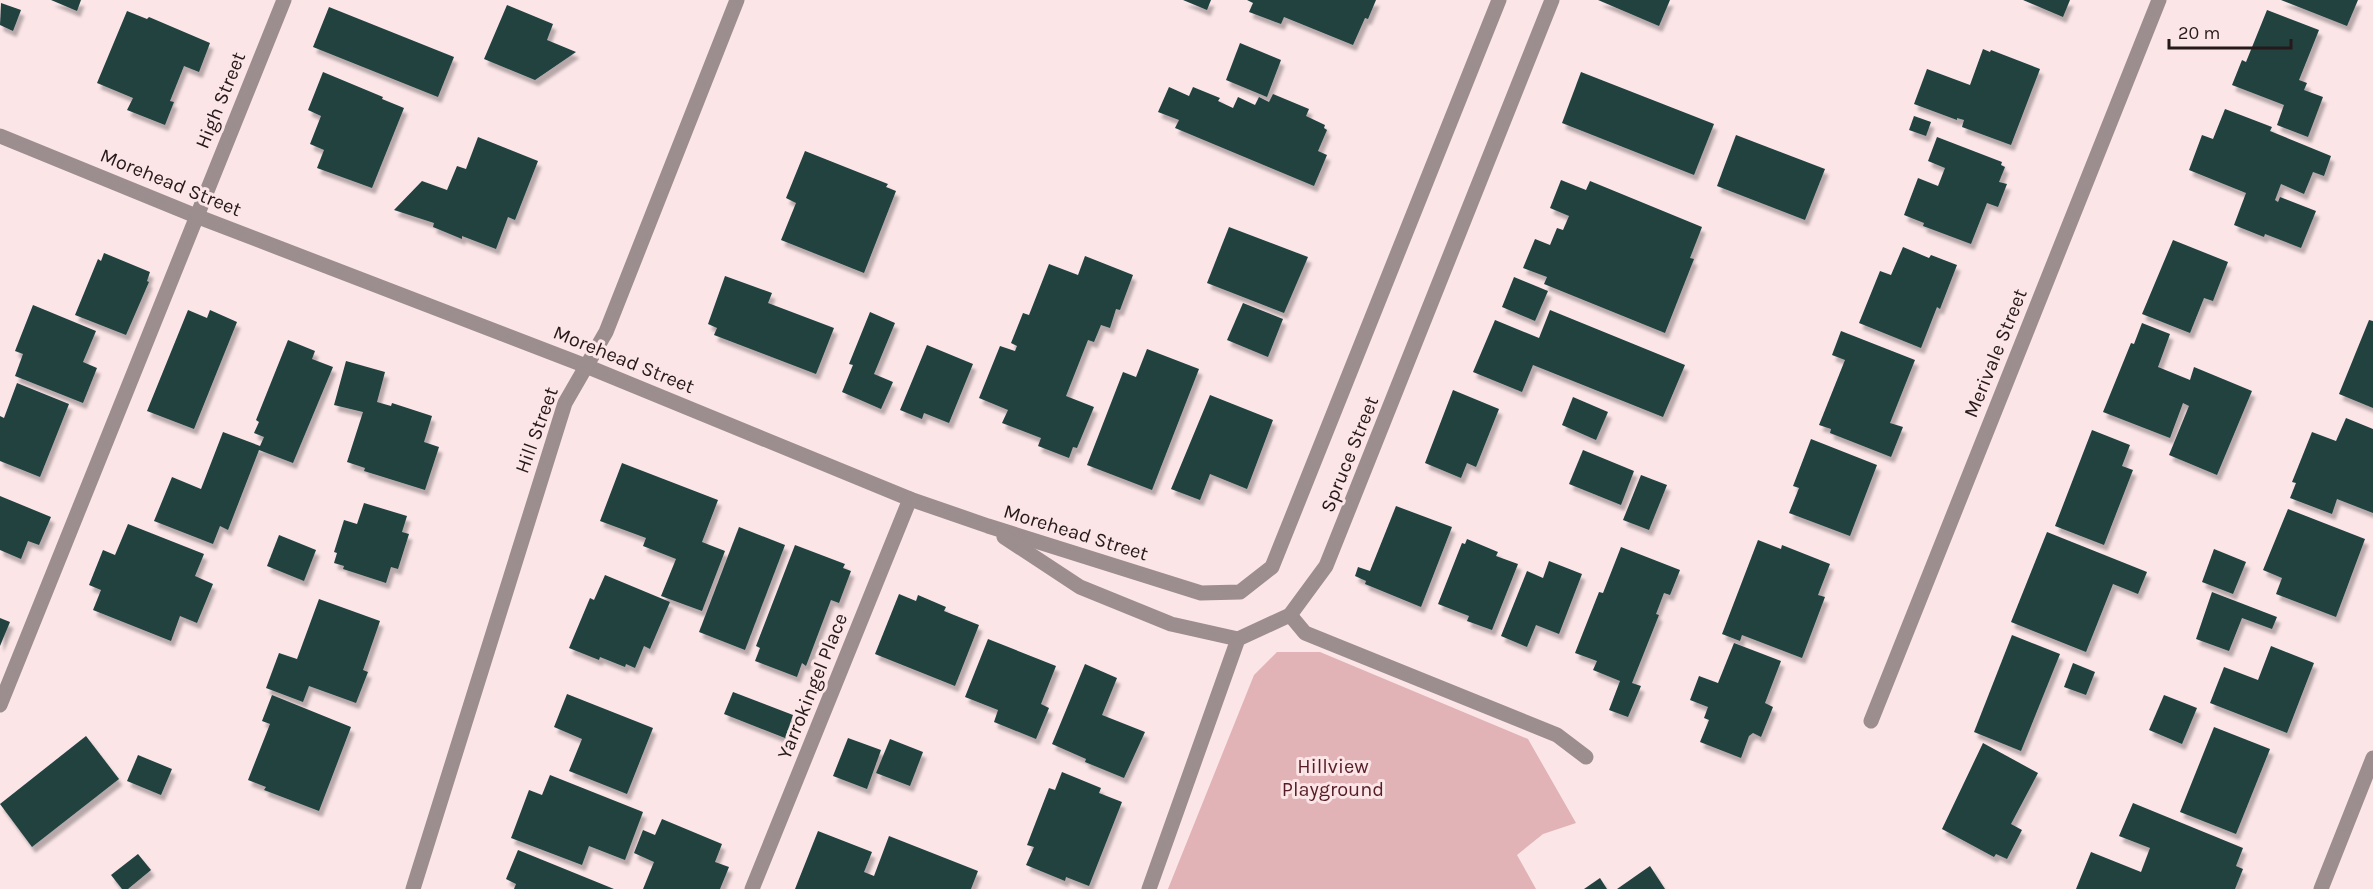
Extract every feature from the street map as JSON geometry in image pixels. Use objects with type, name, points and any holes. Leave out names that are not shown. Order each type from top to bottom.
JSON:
[{"type":"street","name":"High Street","points":[[0,705],[284,0]]},
{"type":"street","name":"Hill Street","points":[[412,889],[565,403],[606,332],[737,0]]},
{"type":"street","name":"Spruce Street","points":[[1240,592],[1272,567],[1499,0]]},
{"type":"street","name":"Spruce Street","points":[[1238,639],[1290,615],[1326,566],[1552,0]]},
{"type":"street","name":"Merivale Street","points":[[1871,721],[2159,0]]},
{"type":"street","name":"Morehead Street","points":[[0,136],[196,216],[586,366],[910,499],[1201,593],[1240,592]]},
{"type":"street","name":"Yarrokingel Place","points":[[752,889],[910,499]]},
{"type":"street","points":[[988,526],[1080,587],[1171,624],[1238,639],[1149,889]]},
{"type":"street","points":[[1290,615],[1305,633],[1557,735],[1586,757]]},
{"type":"street","points":[[2321,889],[2373,758]]},
{"type":"green space","name":"Hillview Playground","points":[[1277,652],[1320,652],[1528,739],[1576,823],[1543,834],[1517,855],[1536,889],[1168,889],[1254,675]]},
{"type":"building","points":[[51,0],[81,0],[77,11]]},
{"type":"building","points":[[1183,0],[1211,0],[1207,10]]},
{"type":"building","points":[[1247,0],[1376,0],[1353,45],[1284,17],[1281,24],[1249,12],[1253,3]]},
{"type":"building","points":[[1598,0],[1670,0],[1659,26]]},
{"type":"building","points":[[2023,0],[2070,0],[2063,17]]},
{"type":"building","points":[[2281,0],[2358,0],[2347,26]]},
{"type":"building","points":[[1,3],[21,10],[13,31],[0,25]]},
{"type":"building","points":[[507,5],[553,24],[547,40],[576,52],[535,80],[484,59]]},
{"type":"building","points":[[329,7],[454,57],[438,97],[313,47]]},
{"type":"building","points":[[2267,10],[2319,30],[2299,80],[2307,83],[2304,90],[2323,97],[2308,137],[2277,125],[2284,105],[2232,85],[2242,60],[2246,62]]},
{"type":"building","points":[[127,11],[147,19],[149,17],[210,43],[199,72],[184,66],[170,101],[174,102],[165,125],[127,110],[133,98],[97,83]]},
{"type":"building","points":[[1240,43],[1281,60],[1267,97],[1226,80]]},
{"type":"building","points":[[1983,49],[2040,69],[2011,145],[1962,127],[1964,120],[1957,118],[1957,120],[1914,104],[1927,69],[1970,85]]},
{"type":"building","points":[[323,72],[404,108],[372,188],[317,168],[324,150],[310,144],[321,116],[308,110]]},
{"type":"building","points":[[1581,72],[1714,124],[1694,175],[1562,123]]},
{"type":"building","points":[[1169,87],[1189,96],[1193,87],[1220,98],[1218,101],[1233,108],[1238,97],[1255,105],[1259,97],[1269,102],[1273,94],[1309,109],[1306,116],[1325,125],[1324,128],[1327,130],[1318,151],[1327,155],[1314,186],[1175,128],[1179,120],[1158,112]]},
{"type":"building","points":[[2225,109],[2272,127],[2270,131],[2331,156],[2324,176],[2313,172],[2304,194],[2281,184],[2275,200],[2278,202],[2280,197],[2316,211],[2301,248],[2234,225],[2246,193],[2189,170],[2202,135],[2213,139]]},
{"type":"building","points":[[1914,116],[1931,122],[1926,136],[1909,130]]},
{"type":"building","points":[[1736,135],[1825,169],[1805,220],[1717,186]]},
{"type":"building","points":[[478,137],[538,161],[515,220],[508,217],[496,249],[462,236],[462,239],[433,227],[434,223],[394,210],[422,181],[447,190],[457,166],[466,169]]},
{"type":"building","points":[[1937,137],[2002,162],[2001,165],[2005,167],[1999,182],[2007,184],[1998,207],[1987,203],[1971,244],[1923,226],[1924,223],[1904,215],[1918,178],[1938,186],[1945,168],[1928,161]]},
{"type":"building","points":[[805,151],[888,184],[886,187],[896,191],[864,273],[781,240],[796,203],[786,198]]},
{"type":"building","points":[[1561,180],[1586,190],[1590,181],[1702,227],[1690,258],[1694,259],[1665,333],[1544,284],[1547,277],[1523,268],[1535,239],[1550,245],[1557,228],[1563,230],[1569,216],[1550,208]]},
{"type":"building","points":[[1229,227],[1308,257],[1284,313],[1207,283]]},
{"type":"building","points":[[2173,240],[2228,262],[2213,301],[2204,298],[2190,333],[2142,314]]},
{"type":"building","points":[[1903,247],[1929,258],[1931,255],[1957,265],[1940,309],[1937,307],[1921,348],[1859,323],[1880,271],[1891,275]]},
{"type":"building","points":[[104,253],[150,272],[147,281],[149,282],[126,335],[75,315],[98,259],[101,261]]},
{"type":"building","points":[[1085,256],[1133,275],[1120,310],[1116,309],[1110,328],[1101,325],[1094,342],[1088,340],[1066,396],[1094,407],[1077,448],[1073,447],[1069,458],[1038,446],[1041,438],[1002,423],[1008,410],[979,398],[1000,346],[1015,351],[1017,346],[1011,343],[1023,313],[1029,315],[1049,264],[1078,275]]},
{"type":"building","points":[[725,276],[772,293],[768,303],[834,328],[816,374],[714,335],[717,328],[708,324]]},
{"type":"building","points":[[1514,277],[1548,291],[1535,321],[1502,307]]},
{"type":"building","points":[[1243,303],[1283,319],[1268,357],[1227,340]]},
{"type":"building","points":[[33,305],[96,331],[83,362],[97,368],[83,403],[15,376],[23,354],[15,351]]},
{"type":"building","points":[[188,310],[207,318],[210,310],[237,322],[194,429],[147,411]]},
{"type":"building","points":[[1550,310],[1685,365],[1663,417],[1533,365],[1522,392],[1473,372],[1495,320],[1539,338]]},
{"type":"building","points":[[870,312],[895,323],[874,374],[893,382],[881,409],[842,392],[853,365],[849,364]]},
{"type":"building","points":[[2369,320],[2373,321],[2373,408],[2339,394]]},
{"type":"building","points":[[2142,323],[2170,334],[2158,367],[2190,380],[2194,367],[2252,391],[2217,475],[2169,455],[2189,406],[2183,403],[2170,438],[2103,412],[2131,343],[2134,344]]},
{"type":"building","points":[[1841,331],[1915,360],[1890,423],[1903,427],[1891,457],[1830,433],[1831,429],[1819,425],[1845,360],[1832,355]]},
{"type":"building","points":[[288,340],[315,351],[312,359],[333,367],[293,463],[259,450],[228,530],[220,526],[213,544],[154,521],[172,477],[201,489],[223,432],[260,446],[264,437],[254,433],[259,422],[256,420]]},
{"type":"building","points":[[927,345],[973,364],[949,423],[924,413],[922,419],[900,410]]},
{"type":"building","points":[[1147,349],[1199,369],[1152,490],[1087,465],[1123,372],[1136,377]]},
{"type":"building","points":[[346,361],[385,372],[377,402],[391,406],[392,403],[432,416],[424,442],[439,447],[425,490],[364,471],[365,468],[347,462],[363,412],[334,405]]},
{"type":"building","points":[[17,383],[69,404],[40,477],[0,461],[0,416],[4,418]]},
{"type":"building","points":[[1453,390],[1499,409],[1476,467],[1467,463],[1461,478],[1425,463]]},
{"type":"building","points":[[1210,395],[1273,420],[1247,489],[1210,474],[1200,500],[1171,489]]},
{"type":"building","points":[[1573,397],[1608,412],[1596,440],[1562,425]]},
{"type":"building","points":[[2346,418],[2373,429],[2373,513],[2337,499],[2332,514],[2290,498],[2296,483],[2292,482],[2312,432],[2336,441]]},
{"type":"building","points":[[2092,430],[2130,445],[2122,466],[2133,470],[2104,545],[2055,526]]},
{"type":"building","points":[[1811,439],[1877,465],[1850,536],[1789,513],[1799,488],[1793,486]]},
{"type":"building","points":[[1583,450],[1634,471],[1621,505],[1569,484]]},
{"type":"building","points":[[622,463],[718,500],[702,542],[725,551],[702,611],[661,596],[676,559],[643,546],[646,538],[600,521]]},
{"type":"building","points":[[1641,475],[1667,485],[1649,530],[1623,520]]},
{"type":"building","points":[[0,496],[51,517],[39,545],[28,541],[21,559],[0,550]]},
{"type":"building","points":[[364,503],[407,516],[402,532],[409,534],[398,569],[391,567],[386,583],[343,569],[344,566],[334,563],[337,553],[334,552],[344,520],[357,524]]},
{"type":"building","points":[[1396,506],[1452,527],[1421,607],[1365,584],[1366,581],[1355,576],[1358,567],[1370,571]]},
{"type":"building","points":[[2288,509],[2365,539],[2336,617],[2276,594],[2282,578],[2263,570]]},
{"type":"building","points":[[128,524],[204,554],[195,576],[213,584],[197,623],[180,616],[171,641],[93,610],[101,590],[89,585],[103,550],[115,555]]},
{"type":"building","points":[[739,527],[785,545],[745,650],[699,632]]},
{"type":"building","points":[[2047,532],[2147,572],[2138,594],[2113,584],[2086,652],[2011,622]]},
{"type":"building","points":[[279,535],[316,550],[304,581],[267,566]]},
{"type":"building","points":[[1467,539],[1498,552],[1496,556],[1518,564],[1492,630],[1467,621],[1469,616],[1438,604],[1462,543],[1465,544]]},
{"type":"building","points":[[1758,540],[1781,549],[1782,545],[1830,564],[1818,595],[1825,597],[1802,658],[1742,635],[1740,641],[1722,634]]},
{"type":"building","points":[[795,545],[845,564],[843,568],[851,571],[839,603],[831,600],[806,666],[802,663],[797,677],[755,661],[760,648],[756,646]]},
{"type":"building","points":[[1621,547],[1680,570],[1670,595],[1664,593],[1656,614],[1659,615],[1632,683],[1641,686],[1628,717],[1609,710],[1620,681],[1593,670],[1597,661],[1575,653],[1599,592],[1603,593]]},
{"type":"building","points":[[2214,549],[2246,562],[2233,594],[2202,582]]},
{"type":"building","points":[[1549,561],[1582,574],[1559,634],[1536,625],[1527,647],[1501,636],[1527,571],[1543,578]]},
{"type":"building","points":[[605,575],[670,602],[650,649],[644,646],[635,668],[626,664],[625,667],[600,657],[599,660],[569,648],[590,598],[594,600]]},
{"type":"building","points":[[2212,592],[2277,617],[2272,629],[2242,618],[2229,651],[2196,639]]},
{"type":"building","points":[[899,594],[916,601],[918,595],[946,607],[944,611],[979,625],[955,686],[875,654]]},
{"type":"building","points":[[319,599],[380,621],[363,670],[368,672],[356,703],[309,686],[303,702],[266,688],[279,653],[297,659]]},
{"type":"building","points":[[0,618],[10,622],[0,646]]},
{"type":"building","points":[[2012,635],[2060,654],[2021,751],[1974,732]]},
{"type":"building","points":[[988,639],[1056,666],[1041,704],[1049,708],[1036,739],[994,722],[998,710],[965,697]]},
{"type":"building","points":[[1734,643],[1781,661],[1765,703],[1773,707],[1761,737],[1753,733],[1749,736],[1741,758],[1700,742],[1709,720],[1704,718],[1708,707],[1690,700],[1699,676],[1718,683]]},
{"type":"building","points":[[2271,646],[2314,663],[2287,733],[2210,703],[2224,667],[2258,680]]},
{"type":"building","points":[[2073,663],[2095,672],[2086,695],[2064,687]]},
{"type":"building","points":[[1085,664],[1117,678],[1102,715],[1145,732],[1124,778],[1085,762],[1086,759],[1052,744]]},
{"type":"building","points":[[733,692],[793,715],[785,738],[724,714]]},
{"type":"building","points":[[567,694],[653,728],[627,794],[569,771],[582,739],[554,727]]},
{"type":"building","points":[[272,695],[351,727],[319,811],[264,790],[266,787],[248,780],[270,724],[262,721]]},
{"type":"building","points":[[2164,695],[2197,708],[2182,744],[2149,730]]},
{"type":"building","points":[[2214,727],[2270,749],[2236,834],[2180,812]]},
{"type":"building","points":[[86,736],[119,779],[32,847],[0,804]]},
{"type":"building","points":[[848,738],[881,750],[867,789],[833,776]]},
{"type":"building","points":[[890,739],[923,752],[910,786],[876,773]]},
{"type":"building","points":[[1983,743],[2038,773],[2011,824],[2022,830],[2007,859],[1996,854],[1994,857],[1942,829]]},
{"type":"building","points":[[138,755],[172,769],[161,795],[127,781]]},
{"type":"building","points":[[1062,772],[1101,788],[1099,793],[1122,802],[1089,886],[1066,877],[1065,881],[1026,865],[1034,847],[1027,845],[1049,788],[1055,790]]},
{"type":"building","points":[[550,775],[643,812],[625,860],[589,846],[582,865],[511,838],[529,790],[542,795]]},
{"type":"building","points":[[2133,803],[2243,848],[2236,866],[2243,869],[2235,889],[2076,889],[2091,852],[2141,872],[2150,848],[2119,836]]},
{"type":"building","points":[[662,819],[722,844],[715,862],[729,867],[720,889],[643,889],[654,862],[634,853],[643,830],[655,835]]},
{"type":"building","points":[[818,831],[872,852],[864,872],[874,876],[889,836],[978,871],[971,889],[795,889]]},
{"type":"building","points":[[518,850],[614,889],[514,889],[516,884],[506,879]]},
{"type":"building","points":[[138,854],[151,870],[128,889],[122,889],[111,875]]},
{"type":"building","points":[[1650,866],[1665,889],[1617,889]]},
{"type":"building","points":[[1600,878],[1607,889],[1584,889]]}]
